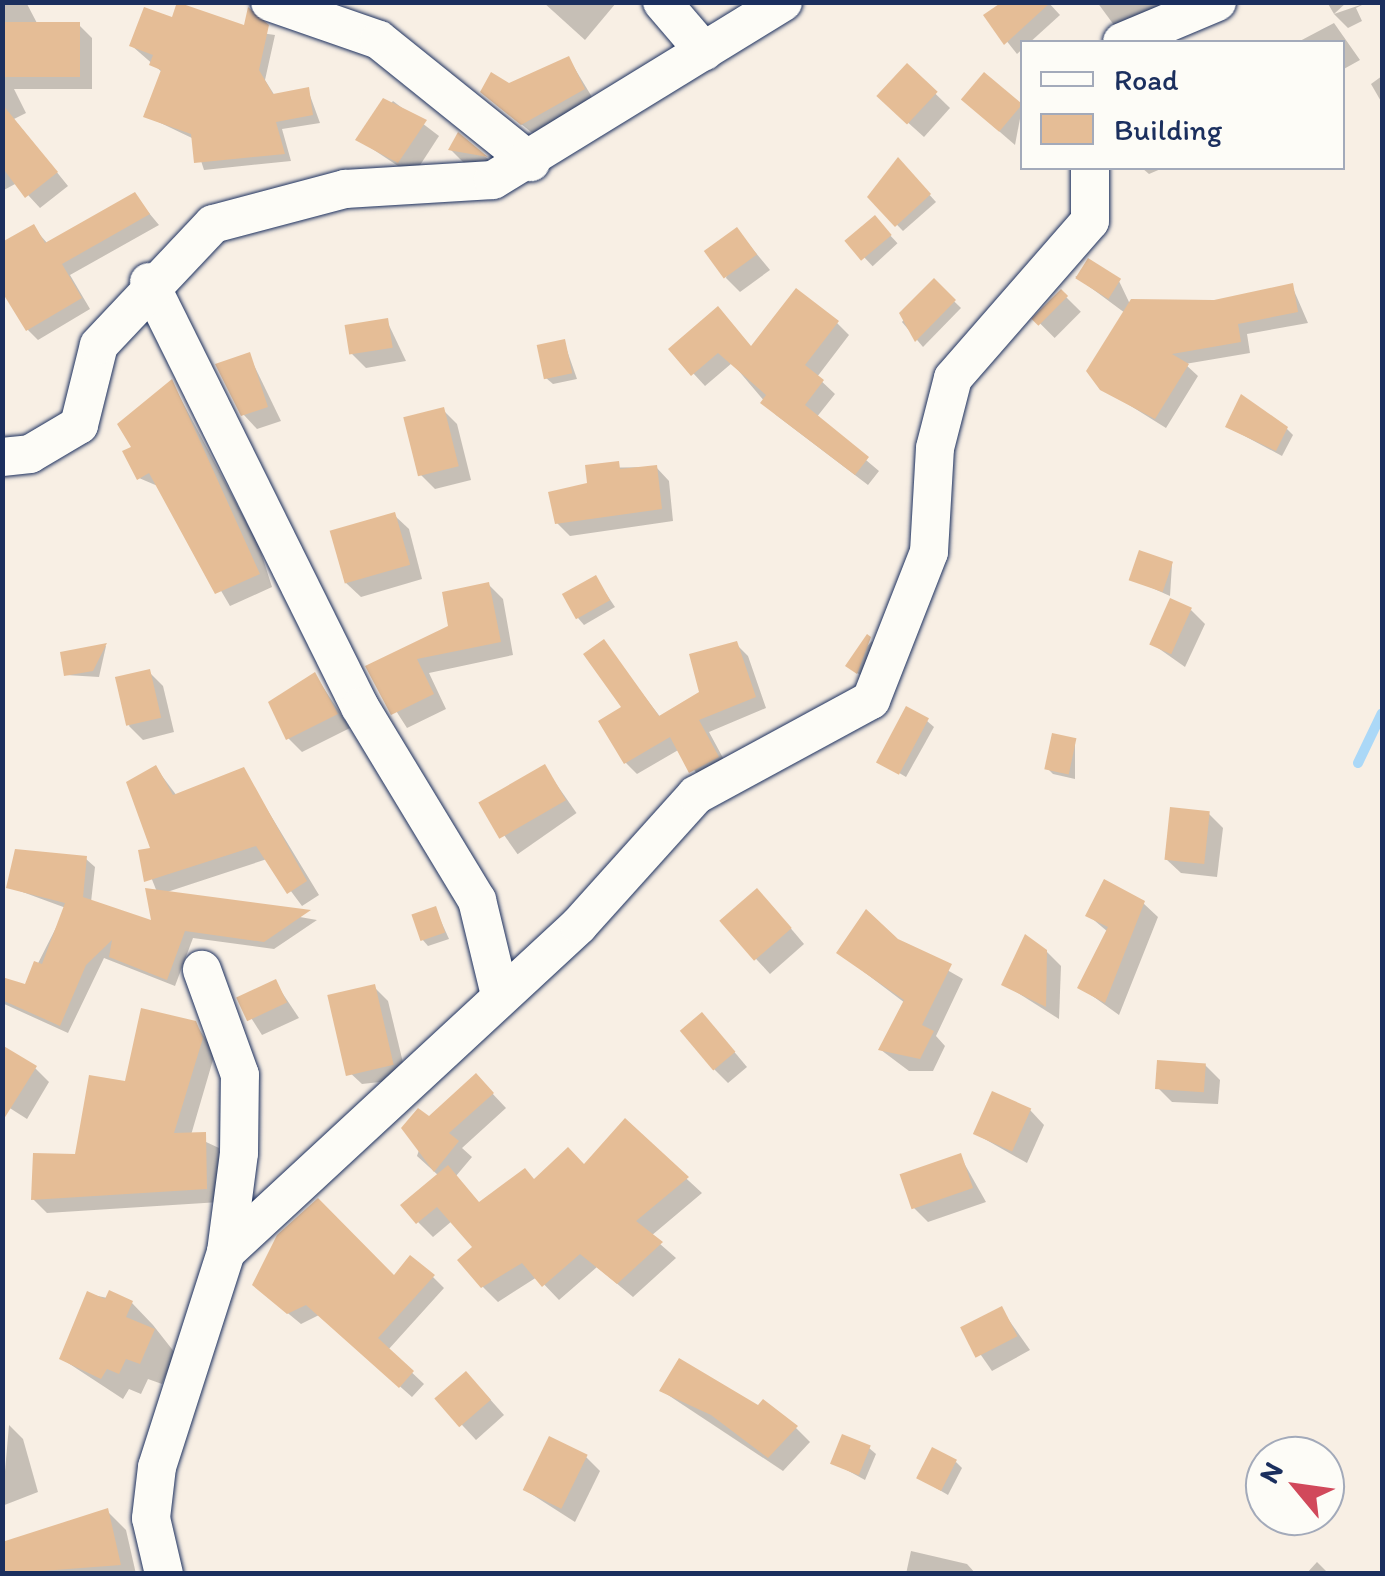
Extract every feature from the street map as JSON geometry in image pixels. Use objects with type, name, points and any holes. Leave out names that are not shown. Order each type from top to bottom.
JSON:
[{"type":"street","points":[[270,2],[380,40],[532,162]]},
{"type":"street","points":[[662,2],[704,52]]},
{"type":"street","points":[[2,457],[30,454],[79,424],[99,344],[149,282],[212,224],[250,207],[346,189],[493,180],[532,162],[783,2]]},
{"type":"street","points":[[1127,40],[1216,2]]},
{"type":"street","points":[[226,1252],[499,991],[579,925],[696,794],[871,700],[892,666],[929,552],[934,448],[953,378],[1090,221],[1090,170]]},
{"type":"street","points":[[149,282],[360,707],[476,900],[499,991]]},
{"type":"street","points":[[164,1574],[152,1518],[156,1467],[226,1252],[240,1075],[202,970]]},
{"type":"building","points":[[177,2],[244,25],[248,7],[269,25],[259,70],[273,94],[309,87],[313,115],[276,122],[285,154],[194,163],[191,134],[143,117],[161,70],[149,65],[153,55],[129,46],[144,7],[172,17]]},
{"type":"building","points":[[1002,2],[1051,2],[1004,45],[983,15]]},
{"type":"building","points":[[2,22],[80,22],[80,77],[2,77]]},
{"type":"building","points":[[569,56],[585,89],[521,125],[480,92],[491,72],[509,83]]},
{"type":"building","points":[[907,63],[938,92],[907,125],[876,96]]},
{"type":"building","points":[[984,72],[1020,102],[1020,107],[999,132],[961,100]]},
{"type":"building","points":[[383,98],[427,120],[398,163],[355,140]]},
{"type":"building","points":[[2,104],[58,172],[25,198],[2,167]]},
{"type":"building","points":[[458,132],[488,157],[448,150]]},
{"type":"building","points":[[898,157],[931,194],[895,227],[867,197]]},
{"type":"building","points":[[135,192],[150,214],[62,264],[82,298],[26,331],[2,292],[2,242],[34,224],[45,243]]},
{"type":"building","points":[[875,215],[892,235],[861,261],[844,241]]},
{"type":"building","points":[[737,227],[757,255],[724,279],[704,251]]},
{"type":"building","points":[[1088,258],[1121,279],[1108,299],[1075,278]]},
{"type":"building","points":[[934,278],[956,300],[915,342],[899,313]]},
{"type":"building","points":[[1293,283],[1298,312],[1238,324],[1241,342],[1172,354],[1189,364],[1155,419],[1100,390],[1086,371],[1131,299],[1214,300]]},
{"type":"building","points":[[796,288],[839,321],[805,365],[824,380],[805,405],[869,457],[855,475],[760,403],[766,395],[718,353],[691,376],[668,349],[718,306],[751,346]]},
{"type":"building","points":[[1061,289],[1068,296],[1038,326],[1031,319]]},
{"type":"building","points":[[388,318],[393,348],[349,355],[345,325]]},
{"type":"building","points":[[565,339],[572,373],[544,379],[537,345]]},
{"type":"building","points":[[250,352],[268,407],[241,416],[215,364]]},
{"type":"building","points":[[172,379],[260,574],[215,594],[149,473],[137,480],[122,451],[131,447],[117,424]]},
{"type":"building","points":[[1241,394],[1288,427],[1276,451],[1225,427]]},
{"type":"building","points":[[444,407],[459,466],[418,476],[403,417]]},
{"type":"building","points":[[619,461],[620,469],[657,465],[662,509],[555,524],[548,492],[587,483],[585,465]]},
{"type":"building","points":[[395,512],[410,565],[345,584],[330,531]]},
{"type":"building","points":[[1139,550],[1173,562],[1163,592],[1129,580]]},
{"type":"building","points":[[596,575],[610,600],[576,619],[562,594]]},
{"type":"building","points":[[489,582],[501,642],[417,659],[434,694],[391,715],[365,666],[448,626],[442,592]]},
{"type":"building","points":[[1170,598],[1192,608],[1171,654],[1149,645]]},
{"type":"building","points":[[867,634],[871,637],[857,674],[845,666]]},
{"type":"building","points":[[604,639],[659,716],[699,692],[689,654],[737,641],[756,697],[699,720],[719,757],[689,773],[670,737],[624,764],[598,721],[621,707],[583,654]]},
{"type":"building","points":[[107,643],[93,671],[64,676],[60,652]]},
{"type":"building","points":[[150,669],[161,718],[126,726],[115,677]]},
{"type":"building","points":[[315,672],[338,714],[286,740],[268,702]]},
{"type":"building","points":[[906,706],[929,718],[899,775],[876,763]]},
{"type":"building","points":[[1052,733],[1076,738],[1069,774],[1044,769]]},
{"type":"building","points":[[545,764],[566,800],[499,839],[478,802]]},
{"type":"building","points":[[156,765],[173,795],[244,767],[307,881],[287,894],[256,846],[144,882],[138,850],[150,848],[126,782]]},
{"type":"building","points":[[1170,807],[1210,811],[1204,864],[1164,860]]},
{"type":"building","points":[[15,849],[87,856],[83,897],[151,920],[145,888],[311,910],[264,942],[185,931],[167,980],[109,957],[112,940],[86,965],[60,1026],[2,1000],[2,977],[25,984],[34,961],[42,964],[65,903],[6,888]]},
{"type":"building","points":[[1104,879],[1145,901],[1105,1003],[1077,988],[1108,927],[1085,916]]},
{"type":"building","points":[[757,888],[792,928],[754,961],[719,921]]},
{"type":"building","points":[[436,906],[445,932],[421,941],[411,914]]},
{"type":"building","points":[[866,909],[898,939],[952,964],[922,1025],[934,1031],[920,1059],[878,1050],[904,1000],[836,953]]},
{"type":"building","points":[[1025,934],[1047,950],[1046,1007],[1001,985]]},
{"type":"building","points":[[276,979],[287,1003],[247,1021],[236,998]]},
{"type":"building","points":[[375,984],[394,1065],[346,1076],[327,995]]},
{"type":"building","points":[[141,1008],[196,1021],[203,1038],[174,1133],[206,1132],[207,1189],[31,1200],[33,1153],[75,1154],[89,1075],[125,1081]]},
{"type":"building","points":[[702,1012],[735,1052],[713,1070],[680,1031]]},
{"type":"building","points":[[2,1045],[37,1066],[2,1122]]},
{"type":"building","points":[[1157,1060],[1206,1063],[1204,1092],[1155,1089]]},
{"type":"building","points":[[476,1073],[494,1093],[449,1133],[459,1141],[434,1172],[401,1128],[418,1108],[429,1116]]},
{"type":"building","points":[[992,1091],[1031,1108],[1012,1151],[973,1134]]},
{"type":"building","points":[[625,1118],[689,1177],[636,1221],[663,1242],[617,1284],[580,1254],[542,1287],[522,1263],[481,1288],[457,1260],[472,1247],[437,1207],[416,1224],[400,1205],[448,1165],[479,1202],[525,1168],[534,1179],[568,1147],[584,1164]]},
{"type":"building","points":[[961,1153],[973,1188],[912,1209],[900,1174]]},
{"type":"building","points":[[318,1198],[394,1275],[410,1255],[435,1275],[378,1338],[414,1371],[399,1388],[306,1305],[287,1314],[252,1285],[277,1235]]},
{"type":"building","points":[[109,1290],[133,1301],[126,1317],[155,1329],[140,1364],[126,1359],[119,1374],[107,1369],[101,1379],[59,1359],[87,1291],[105,1299]]},
{"type":"building","points":[[1002,1306],[1017,1336],[976,1358],[960,1327]]},
{"type":"building","points":[[679,1358],[758,1405],[763,1399],[798,1426],[768,1458],[711,1415],[659,1391]]},
{"type":"building","points":[[466,1371],[491,1400],[459,1427],[434,1399]]},
{"type":"building","points":[[842,1434],[871,1446],[859,1475],[830,1464]]},
{"type":"building","points":[[549,1436],[588,1455],[561,1509],[523,1490]]},
{"type":"building","points":[[932,1447],[957,1460],[941,1491],[916,1478]]},
{"type":"building","points":[[108,1508],[121,1565],[2,1574],[2,1542]]},
{"type":"waterway","points":[[1358,763],[1382,713]]}]
